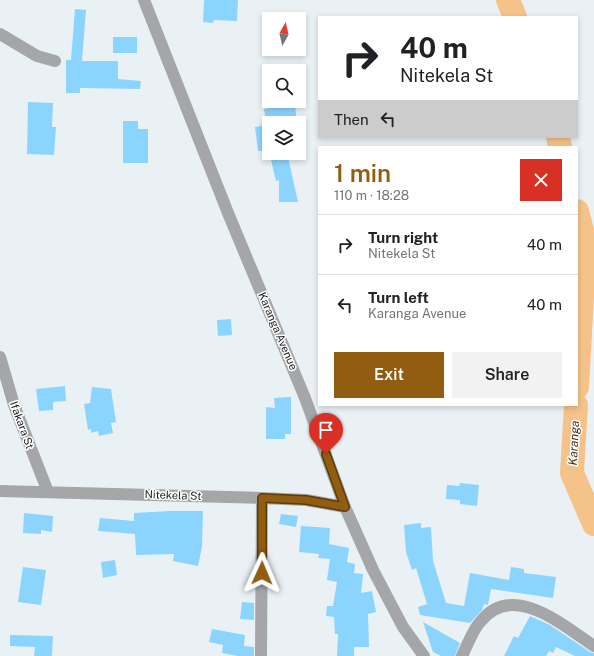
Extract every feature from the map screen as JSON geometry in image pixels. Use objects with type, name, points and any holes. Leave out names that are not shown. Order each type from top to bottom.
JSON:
[{"type":"street","name":"Karanga Avenue","points":[[144,0],[228,213],[305,398],[345,507],[373,570],[402,627],[424,656]]},
{"type":"street","points":[[0,34],[37,56],[55,61]]},
{"type":"street","name":"Ifakara St","points":[[0,357],[14,405],[48,492]]},
{"type":"street","name":"Nitekela St","points":[[0,491],[306,500],[345,507]]},
{"type":"street","points":[[261,656],[262,498]]},
{"type":"street","points":[[462,656],[481,620],[496,608],[509,605],[523,605],[548,615],[594,646]]},
{"type":"building","points":[[204,0],[238,0],[237,21],[214,20],[213,23],[203,22]]},
{"type":"building","points":[[75,9],[86,10],[82,61],[118,61],[118,79],[141,81],[140,89],[80,88],[80,93],[66,93],[66,60],[71,60]]},
{"type":"building","points":[[113,37],[137,37],[137,53],[113,53]]},
{"type":"building","points":[[28,102],[53,103],[52,127],[56,127],[54,155],[27,154]]},
{"type":"building","points":[[295,108],[296,116],[265,116],[264,109]]},
{"type":"building","points":[[123,121],[138,121],[138,129],[148,129],[148,163],[123,163]]},
{"type":"building","points":[[262,126],[262,151],[258,151],[255,127]]},
{"type":"building","points":[[271,160],[289,160],[298,202],[279,202],[279,180],[276,181]]},
{"type":"building","points":[[231,319],[232,335],[218,336],[217,320]]},
{"type":"building","points":[[65,386],[66,401],[53,402],[53,410],[39,411],[36,389]]},
{"type":"building","points":[[92,387],[111,389],[116,422],[111,423],[113,433],[99,436],[98,431],[91,433],[91,429],[88,430],[84,404],[90,403]]},
{"type":"building","points":[[291,397],[291,434],[285,434],[285,439],[266,439],[266,407],[275,408],[274,398]]},
{"type":"building","points":[[460,483],[479,485],[477,506],[460,504],[460,500],[446,499],[447,485],[459,486]]},
{"type":"building","points":[[203,511],[202,547],[198,566],[173,561],[174,554],[136,555],[135,534],[98,531],[100,518],[134,521],[134,513]]},
{"type":"building","points":[[24,513],[53,516],[52,532],[41,530],[41,534],[23,533]]},
{"type":"building","points":[[281,514],[298,516],[296,527],[279,524]]},
{"type":"building","points":[[421,523],[421,528],[431,527],[433,561],[446,603],[464,606],[470,573],[509,580],[511,567],[524,569],[524,573],[556,577],[553,598],[491,589],[488,605],[484,604],[482,610],[470,623],[420,615],[418,607],[427,604],[416,568],[412,570],[406,552],[404,525]]},
{"type":"building","points":[[301,526],[330,528],[329,544],[349,548],[347,562],[355,564],[354,573],[363,574],[361,593],[372,591],[376,612],[368,614],[369,647],[354,647],[354,656],[337,656],[338,634],[335,634],[334,617],[326,616],[327,606],[333,606],[337,582],[327,580],[330,559],[318,558],[319,554],[299,552]]},
{"type":"building","points":[[115,560],[117,575],[103,578],[101,562]]},
{"type":"building","points":[[23,567],[46,570],[41,605],[18,602]]},
{"type":"building","points":[[242,602],[254,603],[254,620],[240,619]]},
{"type":"building","points":[[530,616],[550,625],[590,652],[594,653],[594,656],[575,656],[556,647],[553,653],[549,651],[546,656],[504,656],[514,636],[518,638]]},
{"type":"building","points":[[423,622],[460,643],[455,656],[441,656],[433,652]]},
{"type":"building","points":[[212,629],[245,635],[244,646],[254,647],[254,656],[238,656],[222,653],[223,645],[209,642]]},
{"type":"building","points":[[10,635],[53,636],[52,656],[34,656],[35,647],[10,646]]},
{"type":"waterway","name":"Karanga","points":[[508,0],[515,16]]},
{"type":"waterway","name":"Karanga","points":[[558,138],[560,146]]},
{"type":"waterway","name":"Karanga","points":[[578,215],[585,242],[578,369]]},
{"type":"waterway","name":"Karanga","points":[[576,406],[572,473],[594,524]]},
{"type":"route","points":[[262,573],[262,498],[306,500],[345,507],[326,454]]}]
